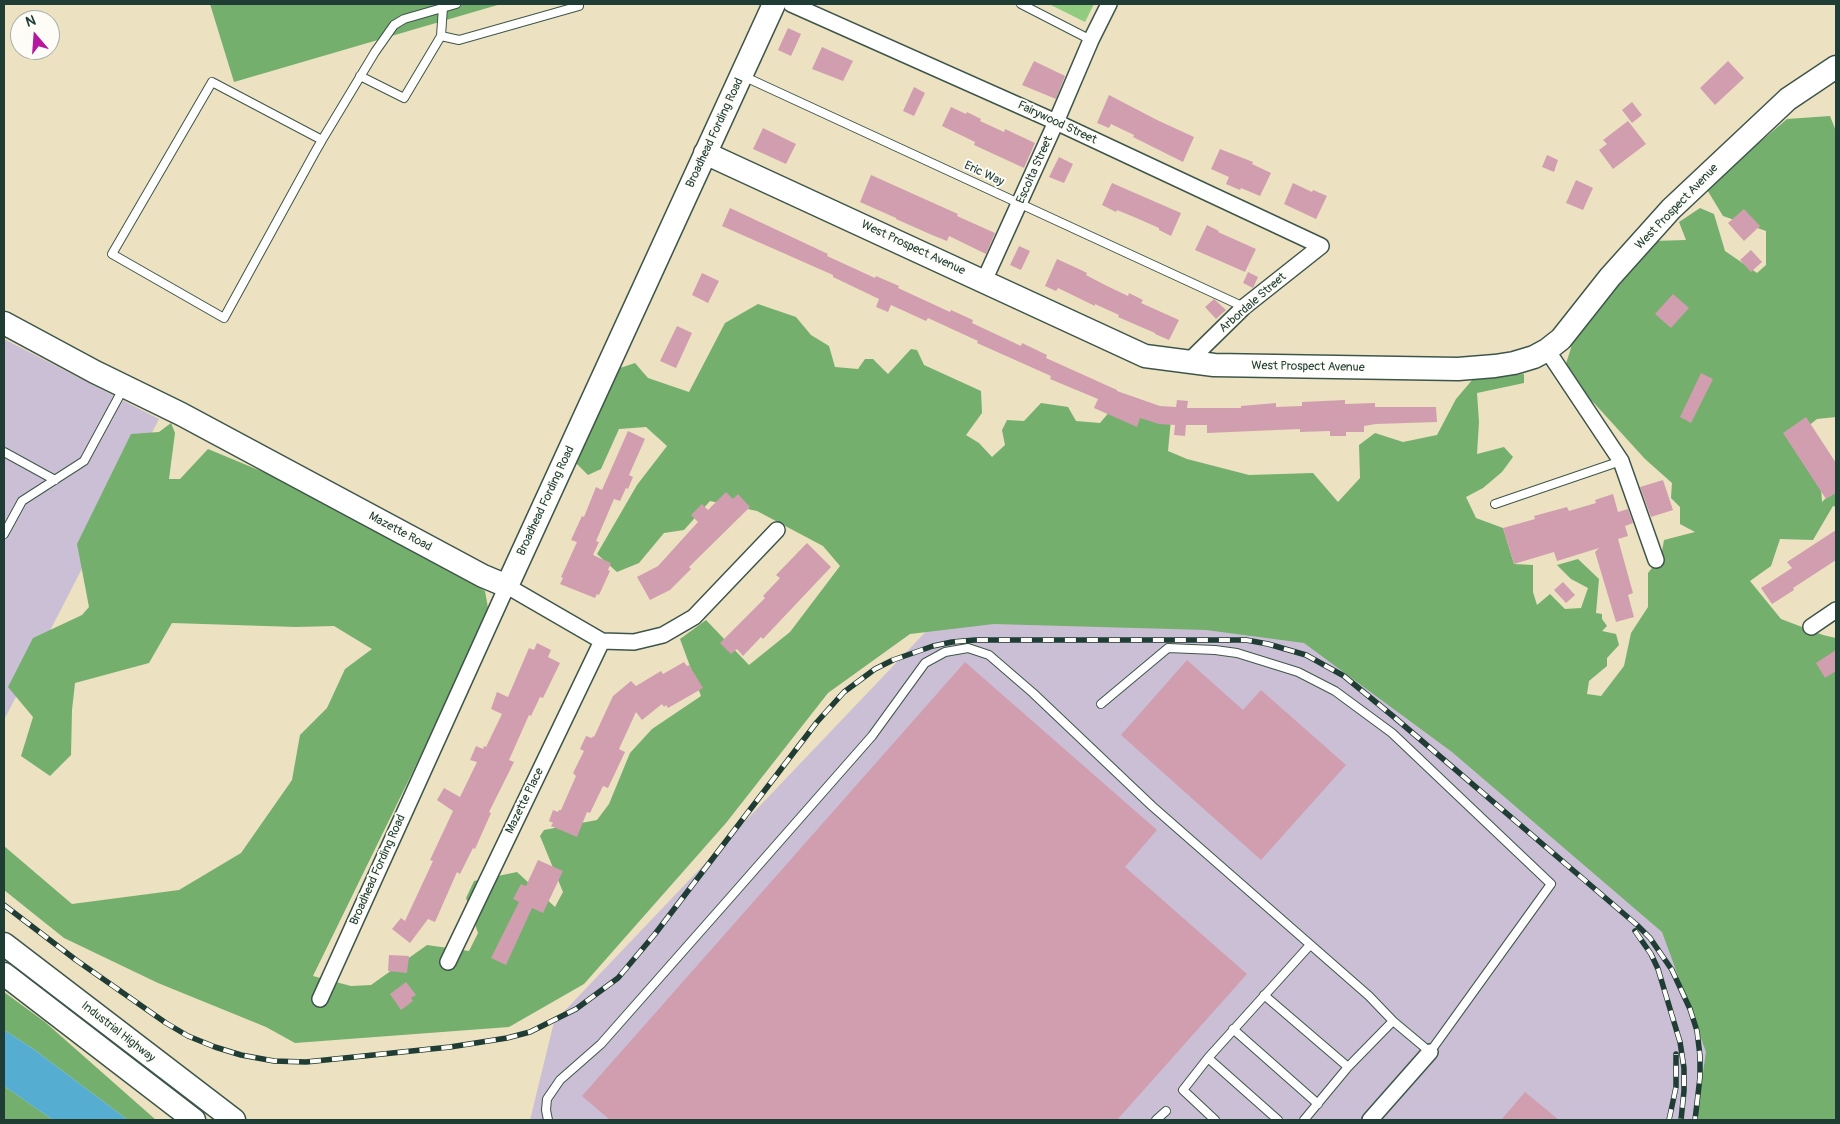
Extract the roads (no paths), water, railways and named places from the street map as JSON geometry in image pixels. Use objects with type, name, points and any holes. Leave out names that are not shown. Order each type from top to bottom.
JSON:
[{"type":"street","name":"Broadhead Fording Road","points":[[320,999],[774,4]]},
{"type":"street","name":"Fairywood Street","points":[[791,4],[1056,122],[1321,246]]},
{"type":"street","name":"Escolta Street","points":[[984,281],[1020,204],[1091,40],[1109,4]]},
{"type":"street","name":"West Prospect Avenue","points":[[705,153],[1145,356],[1187,363],[1214,365],[1301,368],[1458,369],[1514,363],[1534,357],[1561,339],[1610,278],[1677,204],[1788,100],[1836,67]]},
{"type":"street","name":"Arbordale Street","points":[[1187,363],[1244,307],[1321,246]]},
{"type":"street","name":"Mazette Road","points":[[4,324],[124,387],[181,414],[483,576],[507,586],[602,641],[634,642],[663,635],[694,617],[777,530]]},
{"type":"street","points":[[1547,350],[1621,461],[1656,560]]},
{"type":"street","points":[[1811,627],[1836,610]]},
{"type":"street","name":"Mazette Place","points":[[448,962],[602,641]]},
{"type":"street","name":"Industrial Highway","points":[[4,944],[234,1120]]},
{"type":"street","name":"Industrial Highway","points":[[4,974],[194,1120]]},
{"type":"street","points":[[1370,1120],[1430,1052]]},
{"type":"lane","points":[[322,140],[212,82],[112,254],[224,318],[322,140],[360,76],[394,26],[404,19],[456,4]]},
{"type":"lane","points":[[441,36],[459,40],[579,6],[579,4]]},
{"type":"lane","points":[[1021,4],[1091,40]]},
{"type":"lane","points":[[360,76],[404,98],[441,36],[444,7]]},
{"type":"lane","name":"Eric Way","points":[[741,75],[1244,307]]},
{"type":"lane","points":[[4,534],[22,502],[84,461],[124,387]]},
{"type":"lane","points":[[4,452],[55,480]]},
{"type":"lane","points":[[1495,504],[1621,461]]},
{"type":"lane","points":[[548,1120],[546,1110],[547,1099],[560,1080],[601,1044],[704,928],[872,736],[925,663],[945,652],[968,648],[989,655],[1152,806],[1430,1052],[1551,884],[1392,733],[1335,692],[1298,672],[1237,653],[1168,648],[1101,704]]},
{"type":"lane","points":[[1216,1120],[1183,1090],[1208,1058],[1310,945]]},
{"type":"lane","points":[[1264,995],[1348,1067]]},
{"type":"lane","points":[[1304,1120],[1348,1067],[1393,1021]]},
{"type":"lane","points":[[1234,1029],[1318,1104]]},
{"type":"lane","points":[[1208,1058],[1278,1120]]},
{"type":"lane","points":[[1156,1120],[1166,1110]]},
{"type":"water","points":[[4,1030],[32,1048],[128,1120],[53,1120],[4,1086]]},
{"type":"railway","points":[[4,905],[76,960],[166,1023],[188,1036],[241,1055],[274,1061],[306,1062],[450,1047],[507,1038],[530,1032],[576,1009],[618,978],[655,934],[817,722],[844,692],[875,669],[893,660],[933,646],[975,640],[1246,640],[1306,655],[1344,676],[1650,938],[1672,970],[1690,1009],[1697,1031],[1700,1077],[1695,1120]]},
{"type":"railway","points":[[1635,931],[1651,954],[1658,969],[1680,1042],[1684,1068],[1681,1120]]},
{"type":"railway","points":[[1669,1120],[1676,1087],[1676,1054]]}]
